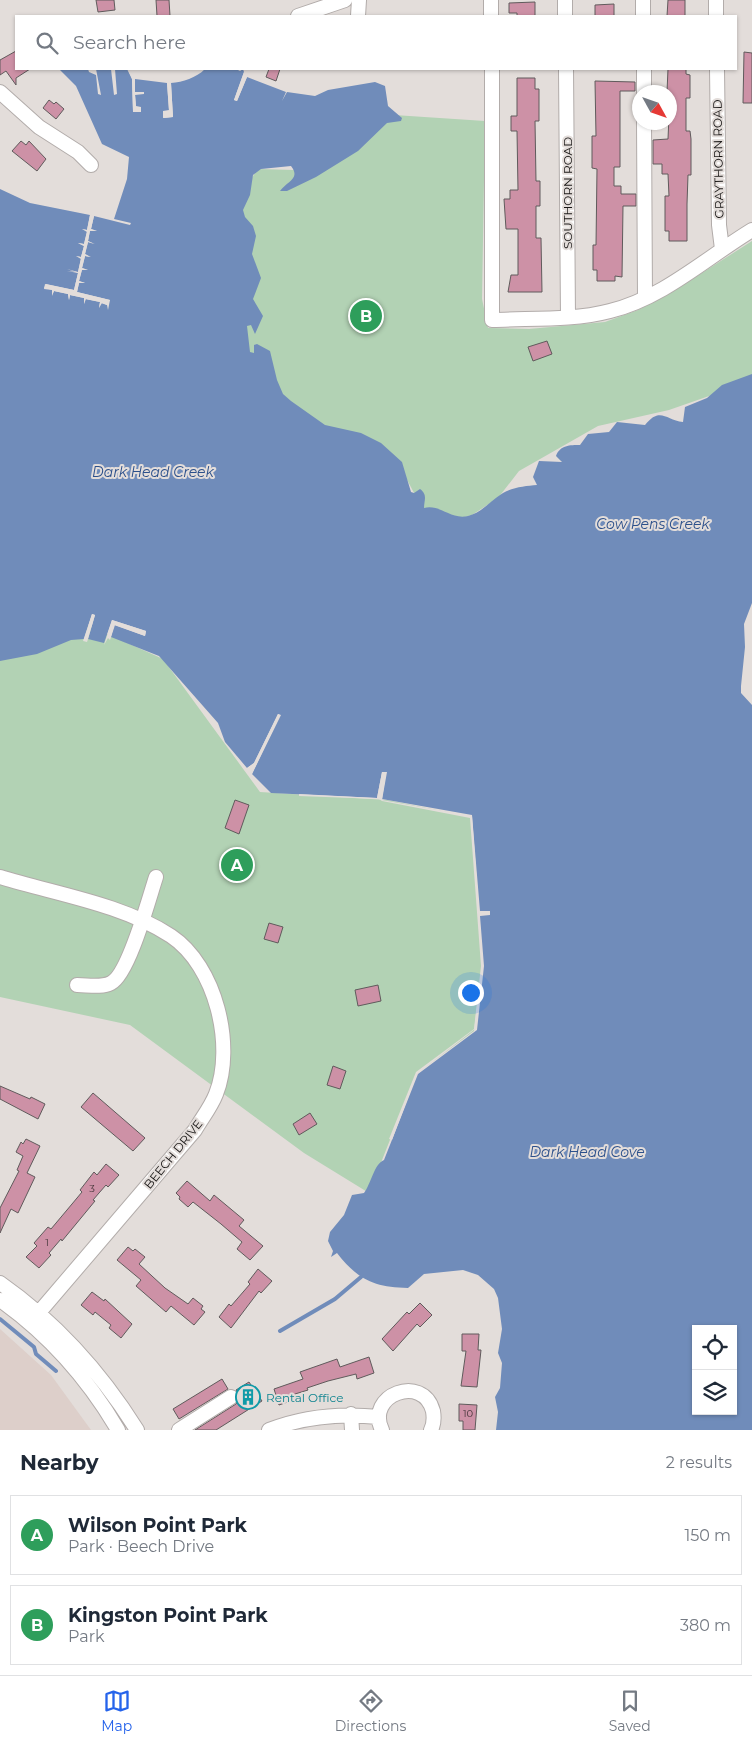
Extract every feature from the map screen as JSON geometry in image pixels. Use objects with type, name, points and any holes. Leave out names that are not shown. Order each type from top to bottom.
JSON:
[{"type":"street","points":[[301,15],[345,0]]},
{"type":"street","points":[[358,15],[359,0]]},
{"type":"street","points":[[491,0],[491,15]]},
{"type":"street","points":[[565,0],[565,15]]},
{"type":"street","points":[[643,0],[643,15]]},
{"type":"street","points":[[716,0],[716,15]]},
{"type":"street","points":[[492,70],[492,320],[568,317],[611,311],[645,298],[670,284],[752,230]]},
{"type":"street","name":"SOUTHORN ROAD","points":[[566,70],[568,317]]},
{"type":"street","points":[[644,70],[644,85]]},
{"type":"street","name":"GRAYTHORN ROAD","points":[[717,70],[719,225],[722,249]]},
{"type":"street","points":[[0,92],[39,127],[78,152],[91,165]]},
{"type":"street","points":[[644,130],[645,298]]},
{"type":"street","name":"BEECH DRIVE","points":[[0,877],[106,907],[142,920],[173,937],[201,970],[210,987],[222,1022],[221,1074],[216,1094],[195,1130],[34,1317]]},
{"type":"street","points":[[77,985],[103,985],[113,982],[125,968],[156,877]]},
{"type":"street","points":[[0,1283],[34,1317],[84,1380],[118,1430]]},
{"type":"street","points":[[0,1300],[60,1331],[92,1366],[137,1430]]},
{"type":"street","points":[[269,1430],[301,1420],[352,1414],[381,1424],[381,1408],[393,1394],[411,1391],[420,1394],[432,1408],[434,1417],[431,1430]]},
{"type":"street","points":[[180,1430],[231,1397]]},
{"type":"street","points":[[352,1414],[352,1430]]},
{"type":"shaded area","points":[[0,1329],[51,1375],[91,1430],[0,1430]]},
{"type":"green space","points":[[379,114],[485,121],[482,299],[488,328],[529,329],[605,322],[638,310],[680,287],[752,241],[752,381],[669,410],[598,426],[519,471],[498,498],[472,515],[454,520],[438,517],[421,506],[396,459],[327,428],[273,393],[248,350],[239,196],[258,169],[294,170],[324,165]]},
{"type":"green space","points":[[83,623],[163,659],[260,792],[387,800],[471,817],[482,965],[474,1031],[416,1074],[369,1193],[304,1153],[130,1025],[0,997],[0,659]]},
{"type":"water","points":[[60,70],[88,70],[96,75],[98,94],[101,95],[96,70],[111,70],[114,95],[117,94],[115,70],[128,70],[132,79],[133,111],[141,112],[141,107],[136,107],[135,94],[144,94],[135,92],[135,79],[167,83],[169,111],[163,111],[164,118],[173,117],[171,83],[189,79],[204,70],[243,70],[234,100],[237,101],[247,77],[286,92],[282,101],[287,92],[315,96],[328,90],[375,82],[385,86],[388,106],[402,118],[401,121],[387,123],[358,151],[316,177],[287,191],[280,191],[294,177],[294,170],[291,166],[261,169],[253,175],[250,195],[243,210],[245,217],[253,226],[256,236],[252,254],[261,278],[253,299],[263,316],[255,334],[251,325],[247,326],[250,352],[254,353],[254,345],[257,344],[270,351],[277,380],[283,394],[325,425],[361,433],[381,443],[402,462],[411,492],[414,493],[420,489],[424,493],[424,508],[436,508],[462,517],[473,514],[507,491],[537,485],[533,477],[539,461],[562,462],[556,456],[558,452],[569,446],[580,445],[588,434],[609,432],[617,422],[645,425],[650,419],[659,415],[683,422],[685,407],[707,398],[722,385],[752,374],[752,603],[744,624],[745,647],[741,693],[752,705],[752,1430],[496,1430],[498,1412],[495,1397],[500,1388],[502,1363],[498,1353],[502,1329],[498,1298],[494,1289],[478,1275],[463,1270],[424,1274],[408,1288],[386,1286],[376,1284],[360,1276],[337,1253],[331,1257],[333,1251],[328,1241],[330,1232],[344,1215],[352,1195],[364,1193],[375,1170],[384,1160],[418,1074],[477,1030],[484,966],[480,916],[490,915],[490,911],[480,911],[472,815],[382,799],[386,773],[382,772],[377,798],[271,793],[252,774],[280,715],[278,714],[254,763],[247,768],[225,742],[218,723],[159,656],[111,637],[114,625],[145,636],[146,631],[112,620],[104,643],[88,639],[95,615],[92,614],[84,639],[71,640],[37,654],[0,661],[0,189],[30,203],[90,215],[87,230],[82,229],[87,231],[84,244],[78,243],[84,246],[81,257],[76,256],[81,258],[78,272],[67,271],[78,273],[74,290],[46,284],[44,288],[53,290],[52,295],[54,291],[68,294],[69,300],[70,295],[84,298],[84,304],[85,299],[100,302],[99,308],[101,303],[107,305],[110,300],[77,292],[79,283],[85,283],[79,281],[82,269],[88,270],[82,268],[85,256],[90,257],[85,254],[88,242],[94,244],[88,241],[90,230],[97,231],[91,229],[94,216],[130,225],[131,223],[114,219],[127,179],[129,157],[102,144],[76,86]]},
{"type":"pier","points":[[128,70],[131,70],[134,76],[156,79],[135,79],[135,92],[144,92],[144,94],[135,95],[136,106],[141,107],[141,112],[133,112],[132,79]]},
{"type":"pier","points":[[244,72],[247,77],[237,101],[234,100]]},
{"type":"pier","points":[[167,83],[171,83],[173,117],[163,118],[163,111],[169,110]]},
{"type":"pier","points":[[90,215],[94,216],[91,229],[97,231],[90,231],[88,241],[95,244],[88,242],[85,254],[91,257],[85,256],[82,268],[88,270],[82,270],[79,281],[85,283],[79,283],[77,292],[110,300],[108,310],[107,305],[102,303],[99,308],[100,302],[86,299],[84,304],[84,298],[70,295],[69,300],[68,294],[54,291],[52,296],[52,290],[44,289],[45,284],[74,290],[78,273],[67,269],[78,272],[81,259],[76,256],[81,257],[84,246],[78,243],[84,244],[87,232],[82,229],[87,230]]},
{"type":"pier","points":[[92,614],[95,615],[87,642],[83,641]]},
{"type":"pier","points":[[112,620],[146,631],[145,636],[115,625],[110,640],[108,638],[104,645]]},
{"type":"pier","points":[[278,714],[281,715],[252,774],[253,767],[247,768],[254,763]]},
{"type":"pier","points":[[382,772],[387,772],[382,800],[472,816],[483,966],[475,1029],[417,1074],[392,1140],[389,1139],[416,1072],[474,1029],[481,966],[470,818],[382,801],[379,799],[299,796],[299,794],[377,798]]},
{"type":"building","points":[[96,0],[114,0],[115,10],[98,12]]},
{"type":"building","points":[[156,0],[169,0],[170,15],[157,15]]},
{"type":"building","points":[[668,0],[685,0],[685,15],[667,15]]},
{"type":"building","points":[[535,2],[535,15],[509,13],[509,3]]},
{"type":"building","points":[[614,4],[614,15],[595,15],[595,5]]},
{"type":"building","points":[[15,52],[15,70],[28,70],[16,78],[16,85],[6,71],[0,75],[0,60]]},
{"type":"building","points":[[744,52],[752,53],[752,103],[743,103]]},
{"type":"building","points":[[269,70],[280,70],[276,81],[266,77]]},
{"type":"building","points":[[668,70],[686,70],[686,74],[690,75],[690,98],[686,98],[686,131],[690,131],[691,139],[691,175],[688,175],[687,241],[669,241],[669,231],[665,231],[665,196],[669,196],[668,174],[662,174],[662,164],[653,164],[653,140],[668,139],[668,130],[677,130],[677,85],[667,85]]},
{"type":"building","points":[[517,78],[535,78],[535,89],[539,89],[539,121],[535,121],[536,181],[540,181],[540,206],[536,206],[536,238],[541,238],[542,292],[508,292],[511,275],[518,275],[518,229],[506,229],[504,199],[510,199],[510,190],[518,190],[517,131],[511,131],[511,116],[517,116]]},
{"type":"building","points":[[595,81],[635,82],[635,85],[632,85],[632,91],[620,91],[620,167],[614,167],[614,186],[621,186],[621,194],[636,194],[636,206],[623,206],[622,277],[615,276],[615,281],[597,281],[597,270],[593,270],[593,245],[596,245],[597,169],[592,168],[592,136],[596,136]]},
{"type":"building","points":[[49,100],[54,104],[56,102],[64,109],[56,119],[43,108]]},
{"type":"building","points":[[21,141],[26,145],[29,141],[46,159],[37,171],[12,151]]},
{"type":"building","points":[[547,341],[552,354],[533,361],[528,347]]},
{"type":"building","points":[[235,800],[249,805],[239,834],[225,828]]},
{"type":"building","points":[[233,851],[246,857],[241,868],[228,862]]},
{"type":"building","points":[[269,923],[283,927],[278,943],[264,939]]},
{"type":"building","points":[[378,985],[381,1001],[358,1006],[355,990]]},
{"type":"building","points":[[333,1066],[346,1071],[340,1089],[327,1085]]},
{"type":"building","points":[[0,1086],[45,1104],[38,1119],[0,1099]]},
{"type":"building","points":[[93,1093],[145,1138],[133,1151],[81,1107]]},
{"type":"building","points":[[310,1113],[317,1124],[299,1135],[293,1124]]},
{"type":"building","points":[[26,1139],[40,1146],[27,1173],[35,1177],[18,1213],[11,1209],[0,1233],[0,1208],[19,1171],[17,1170],[23,1156],[16,1152],[21,1142],[23,1144]]},
{"type":"building","points":[[106,1164],[119,1175],[108,1187],[106,1185],[99,1193],[93,1200],[95,1201],[62,1241],[61,1239],[49,1253],[51,1255],[39,1268],[26,1257],[37,1246],[34,1243],[48,1227],[51,1229],[82,1192],[80,1190],[94,1172],[97,1175]]},
{"type":"building","points":[[187,1181],[210,1201],[214,1195],[244,1220],[239,1226],[263,1246],[250,1260],[237,1249],[242,1242],[193,1202],[188,1207],[179,1199],[180,1197],[176,1193]]},
{"type":"building","points":[[128,1247],[133,1251],[135,1249],[145,1257],[139,1264],[165,1288],[188,1304],[193,1298],[203,1306],[201,1309],[205,1312],[194,1325],[171,1306],[166,1312],[136,1286],[141,1280],[117,1260]]},
{"type":"building","points":[[258,1269],[272,1281],[261,1293],[259,1291],[231,1328],[219,1317],[229,1304],[231,1306],[250,1284],[248,1282]]},
{"type":"building","points":[[92,1292],[104,1301],[105,1299],[132,1324],[121,1338],[109,1328],[111,1325],[95,1312],[93,1315],[81,1305]]},
{"type":"building","points":[[420,1303],[432,1315],[420,1327],[417,1324],[393,1351],[382,1339],[407,1312],[409,1314]]},
{"type":"building","points":[[462,1334],[479,1334],[478,1350],[481,1350],[477,1387],[461,1386],[466,1351],[462,1351]]},
{"type":"building","points":[[369,1357],[374,1373],[357,1379],[356,1374],[307,1388],[308,1390],[295,1394],[296,1399],[279,1405],[274,1389],[303,1379],[300,1372],[337,1359],[340,1367]]},
{"type":"building","points":[[222,1379],[228,1389],[179,1419],[173,1409]]},
{"type":"building","points":[[249,1382],[262,1401],[216,1430],[195,1430],[236,1404],[240,1397],[236,1390]]},
{"type":"building","points":[[459,1404],[477,1405],[475,1430],[463,1430],[463,1421],[459,1421]]},
{"type":"waterway","points":[[280,1331],[335,1299],[361,1277]]},
{"type":"waterway","points":[[0,1319],[34,1347],[36,1354],[56,1371]]},
{"type":"place","name":"Kingston Point Park","points":[[366,316]]},
{"type":"place","name":"Wilson Point Park","points":[[237,865]]},
{"type":"place","name":"Rental Office","points":[[248,1397]]},
{"type":"water label","name":"Dark Head Creek","points":[[153,472]]},
{"type":"water label","name":"Cow Pens Creek","points":[[653,524]]},
{"type":"water label","name":"Dark Head Cove","points":[[587,1152]]}]
